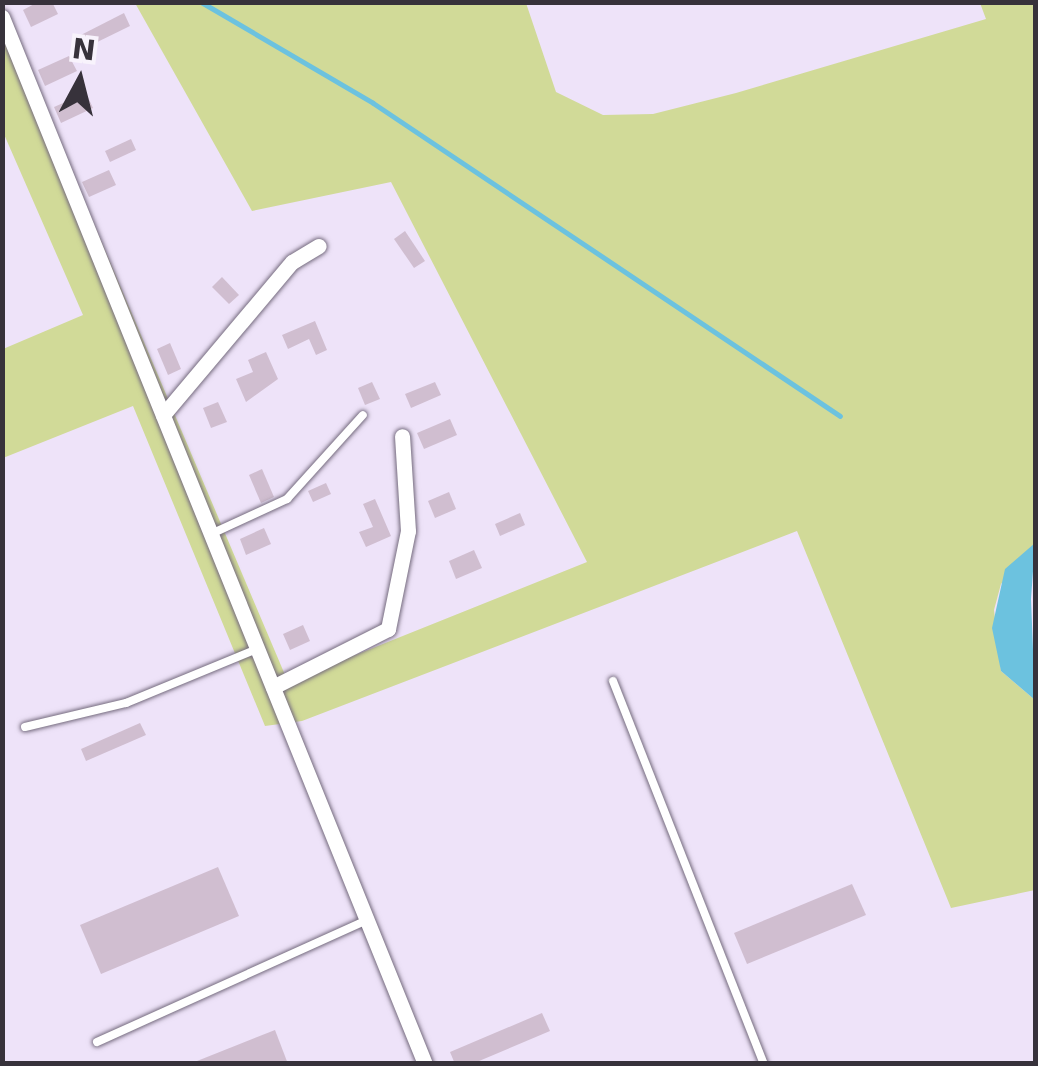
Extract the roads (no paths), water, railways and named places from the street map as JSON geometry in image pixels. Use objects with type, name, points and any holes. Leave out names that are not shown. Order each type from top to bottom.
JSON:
[{"type":"street","points":[[2,17],[425,1064]]},
{"type":"street","points":[[164,415],[292,262],[318,246]]},
{"type":"street","points":[[274,688],[388,628],[408,531],[402,436]]},
{"type":"lane","points":[[211,534],[286,499],[363,415]]},
{"type":"lane","points":[[25,727],[126,703],[258,648]]},
{"type":"lane","points":[[613,680],[764,1064]]},
{"type":"lane","points":[[97,1042],[367,920]]},
{"type":"water","points":[[1035,543],[1031,599],[1035,700],[1001,671],[992,628],[1005,569]]},
{"type":"waterway","points":[[201,2],[373,103],[840,416]]}]
